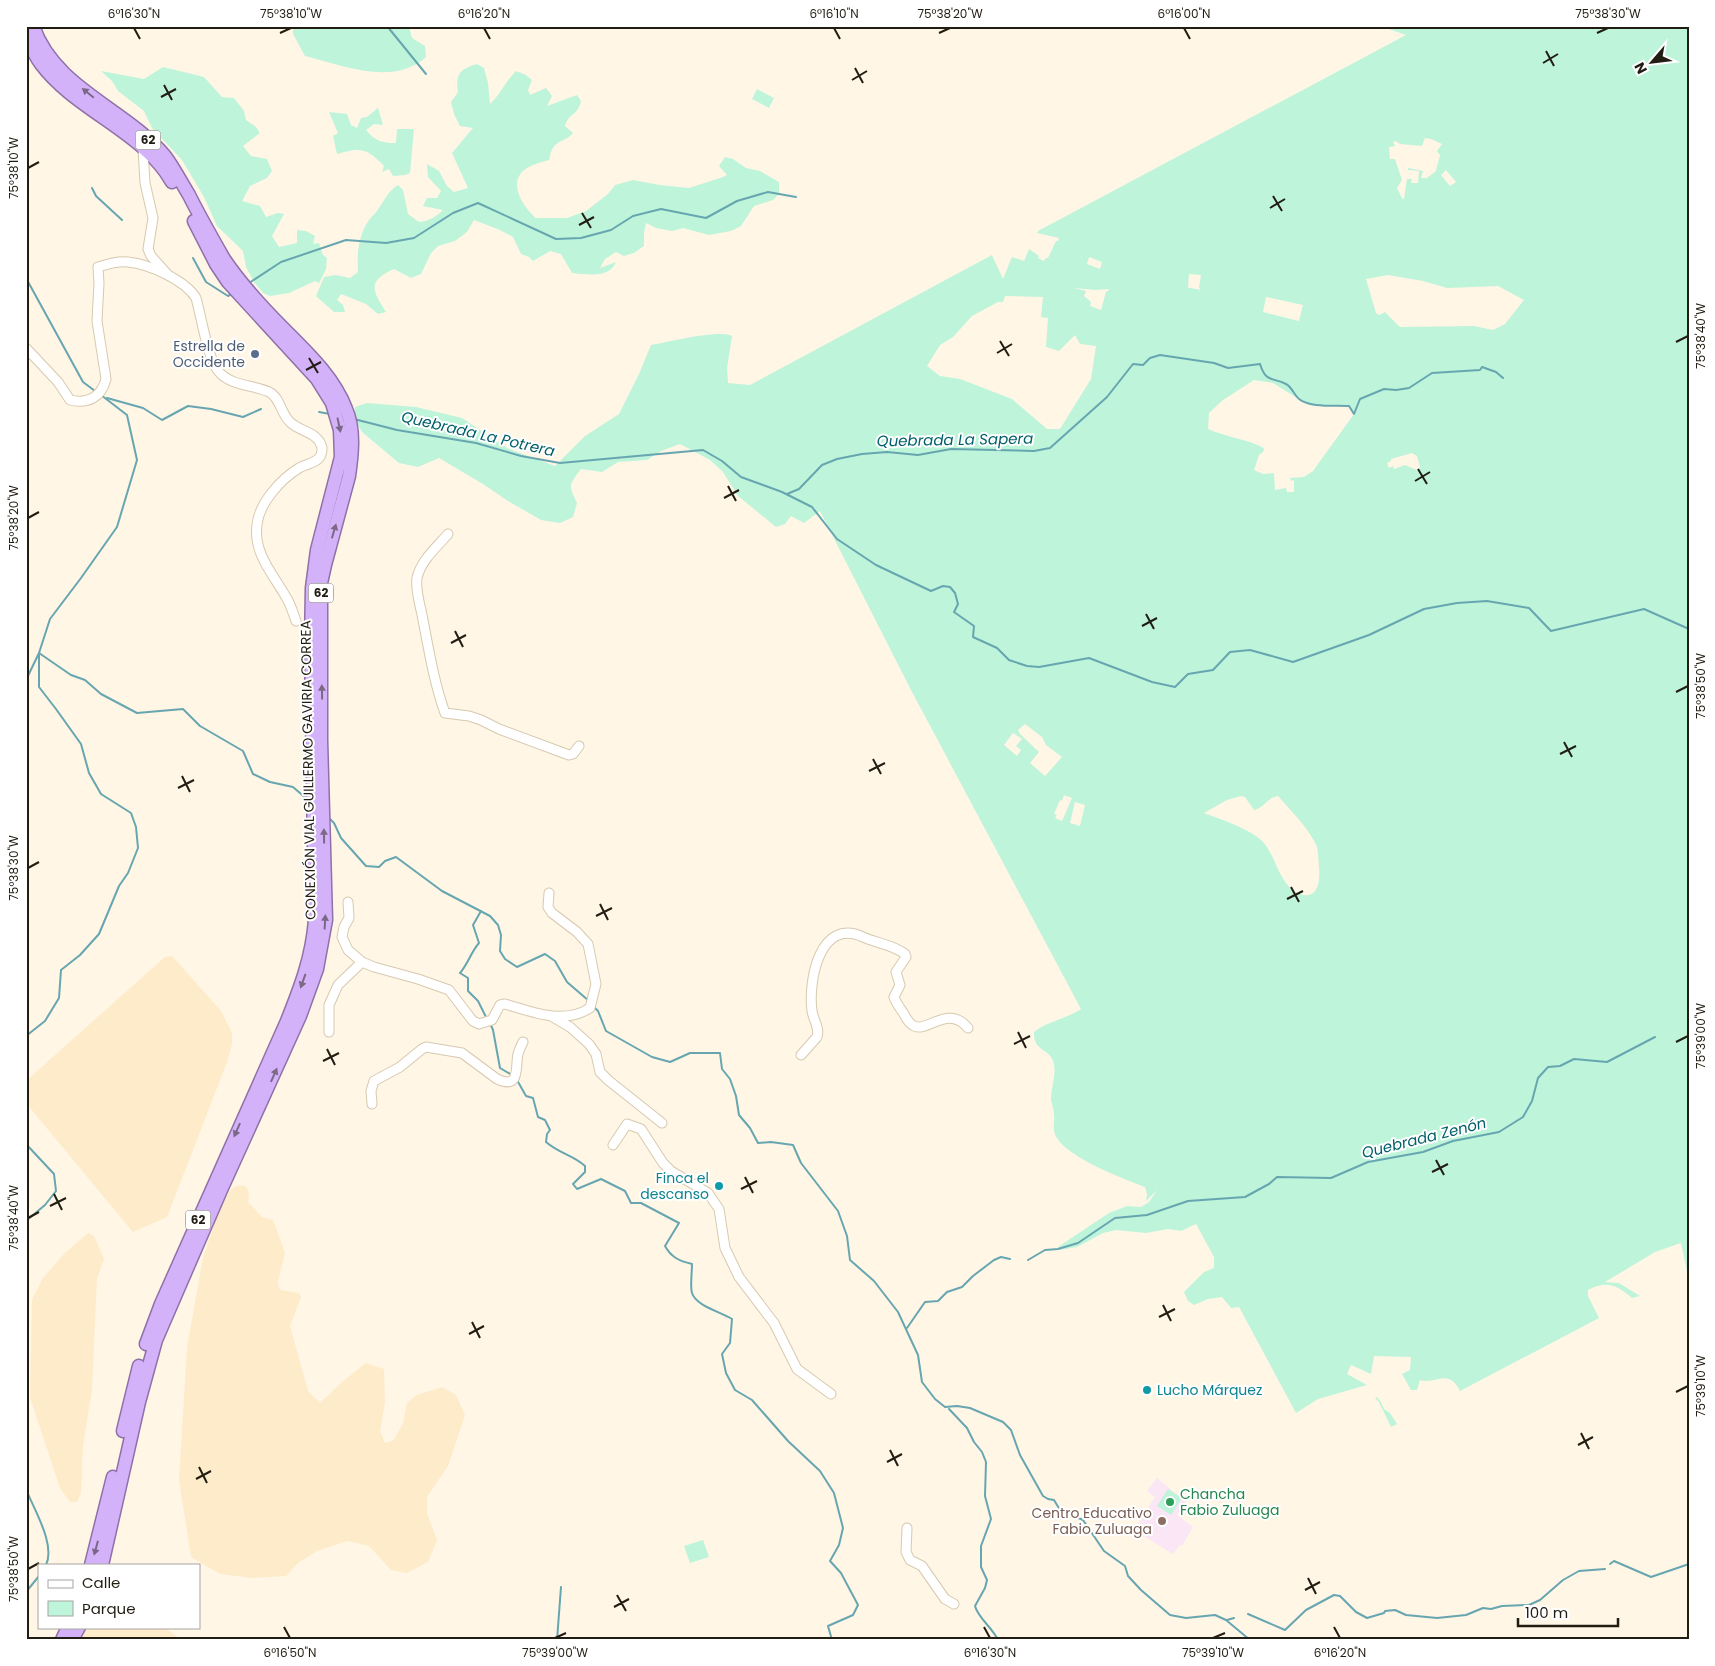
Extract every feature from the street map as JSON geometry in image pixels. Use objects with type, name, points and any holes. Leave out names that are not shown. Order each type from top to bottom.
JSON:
[{"type":"highway","name":"CONEXIÓN VIAL GUILLERMO GAVIRIA CORREA","points":[[33,26],[45,52],[69,78],[124,120],[164,156],[177,174],[224,259],[232,280]]},
{"type":"highway","name":"CONEXIÓN VIAL GUILLERMO GAVIRIA CORREA","points":[[26,36],[40,64],[67,90],[143,149],[169,176],[216,264],[253,303],[314,359],[338,402],[347,410],[351,426],[347,449],[317,550],[312,588],[311,643],[316,738],[319,883],[313,939],[305,974],[287,1021],[152,1326],[132,1391],[103,1521],[91,1564]]},
{"type":"highway","name":"CONEXIÓN VIAL GUILLERMO GAVIRIA CORREA","points":[[102,1564],[139,1402],[156,1340],[221,1190],[296,1025],[314,979],[326,920],[319,883]]},
{"type":"highway","points":[[62,1640],[68,1628]]},
{"type":"highway","points":[[72,1640],[78,1628]]},
{"type":"street","points":[[143,149],[145,183],[153,218],[148,249],[151,256],[169,275],[193,293],[196,298],[213,364],[220,374],[232,380],[270,392],[276,397],[285,416],[292,424],[312,434],[319,441],[322,450],[320,458],[300,467],[269,498],[260,512],[257,525],[257,539],[262,558],[290,603],[296,622]]},
{"type":"street","points":[[26,348],[58,382],[70,400],[88,401],[103,388],[106,379],[97,321],[98,267],[113,262],[130,262],[169,275]]},
{"type":"street","points":[[448,534],[422,565],[417,578],[435,686],[445,713],[469,716],[481,720],[499,729],[569,755],[573,754],[579,746]]},
{"type":"street","points":[[549,893],[548,907],[552,913],[577,932],[588,944],[596,984],[590,1008],[582,1013],[553,1016]]},
{"type":"street","points":[[348,902],[349,918],[344,927],[342,937],[348,950],[362,962],[387,972],[418,979],[449,990],[468,1016],[479,1024],[492,1020],[500,1005],[505,1004],[553,1016],[570,1027],[589,1044],[596,1054],[600,1072],[608,1080],[662,1123]]},
{"type":"street","points":[[801,1055],[817,1037],[818,1033],[812,1010],[816,965],[828,941],[836,934],[845,932],[855,933],[905,954],[905,960],[896,972],[900,985],[894,996],[912,1025],[918,1027],[934,1022],[956,1019],[968,1028]]},
{"type":"street","points":[[329,1032],[329,1005],[338,985],[362,962]]},
{"type":"street","points":[[372,1104],[371,1092],[374,1081],[400,1067],[426,1047],[462,1053],[503,1082],[515,1078],[518,1073],[518,1054],[523,1042]]},
{"type":"street","points":[[613,1145],[627,1124],[641,1129],[671,1172],[708,1193],[719,1209],[725,1248],[738,1277],[774,1323],[798,1369],[831,1394]]},
{"type":"street","points":[[907,1528],[906,1552],[910,1560],[922,1566],[945,1599],[954,1604]]},
{"type":"shaded area","points":[[172,956],[221,1011],[232,1033],[232,1044],[227,1062],[167,1217],[133,1232],[26,1103],[26,1081],[165,957]]},
{"type":"shaded area","points":[[243,1185],[247,1188],[249,1194],[248,1202],[262,1217],[273,1220],[285,1253],[278,1281],[279,1288],[299,1293],[301,1297],[290,1326],[308,1391],[320,1403],[343,1381],[366,1363],[384,1369],[385,1403],[380,1431],[385,1443],[394,1440],[403,1423],[407,1403],[417,1395],[442,1387],[456,1395],[465,1415],[448,1466],[427,1497],[427,1513],[437,1540],[428,1562],[407,1573],[391,1570],[369,1546],[347,1541],[317,1551],[298,1563],[286,1576],[252,1578],[220,1574],[191,1557],[179,1480],[187,1347],[203,1258],[219,1210],[229,1192],[234,1187]]},
{"type":"shaded area","points":[[88,1233],[94,1236],[104,1259],[97,1278],[92,1390],[83,1445],[81,1493],[77,1502],[70,1502],[60,1488],[30,1397],[32,1300],[43,1278],[64,1254]]},
{"type":"shaded area","name":"Centro Educativo Fabio Zuluaga","points":[[1157,1478],[1186,1502],[1177,1515],[1193,1527],[1182,1546],[1180,1545],[1173,1554],[1134,1530],[1155,1497],[1147,1491]]},
{"type":"shaded area","points":[[84,1628],[167,1628],[182,1640],[78,1640]]},
{"type":"green space","points":[[293,26],[409,26],[412,38],[425,46],[426,57],[413,66],[398,71],[367,71],[351,68],[305,56],[293,34]]},
{"type":"green space","points":[[1380,26],[1689,26],[1689,1270],[1687,1271],[1681,1243],[1655,1252],[1605,1282],[1619,1283],[1640,1296],[1632,1298],[1611,1285],[1601,1285],[1588,1290],[1588,1296],[1599,1318],[1460,1391],[1451,1380],[1446,1378],[1420,1380],[1417,1390],[1411,1390],[1402,1374],[1410,1370],[1411,1357],[1374,1356],[1371,1374],[1351,1365],[1347,1374],[1367,1385],[1318,1399],[1296,1413],[1239,1307],[1231,1308],[1222,1297],[1208,1299],[1194,1305],[1188,1301],[1184,1292],[1204,1272],[1214,1268],[1214,1257],[1196,1224],[1181,1231],[1168,1229],[1146,1233],[1116,1230],[1103,1233],[1077,1247],[1059,1250],[1058,1247],[1109,1213],[1127,1206],[1141,1207],[1149,1202],[1157,1190],[1146,1201],[1145,1187],[1092,1165],[1066,1148],[1058,1139],[1054,1130],[1054,1113],[1051,1100],[1054,1073],[1053,1060],[1036,1044],[1034,1032],[1081,1009],[911,690],[820,511],[804,523],[791,516],[785,524],[776,527],[738,496],[723,472],[710,460],[680,444],[661,451],[647,460],[618,462],[602,472],[581,469],[571,485],[577,503],[573,517],[560,523],[541,520],[439,458],[418,467],[399,463],[362,432],[354,414],[355,407],[367,403],[416,407],[462,418],[507,448],[555,466],[585,436],[619,414],[651,345],[705,335],[725,334],[732,336],[727,368],[728,383],[750,385],[992,255],[1003,279],[1012,257],[1024,261],[1029,249],[1044,261],[1048,258],[1059,238],[1037,233],[1038,231],[1406,35]],"holes":[[[1425,138],[1442,144],[1437,151],[1440,155],[1436,171],[1427,178],[1421,178],[1423,171],[1408,168],[1408,170],[1419,171],[1418,183],[1411,183],[1412,179],[1407,179],[1404,199],[1397,188],[1402,180],[1395,159],[1390,159],[1389,147],[1395,146],[1393,142],[1396,141],[1400,144],[1422,146]],[[1446,170],[1456,182],[1450,186],[1441,175]],[[1089,257],[1102,262],[1100,269],[1087,264]],[[1189,274],[1201,275],[1199,288],[1201,290],[1186,287],[1188,287]],[[1388,275],[1423,281],[1447,288],[1498,286],[1524,300],[1505,324],[1493,330],[1474,326],[1400,327],[1385,312],[1379,315],[1376,313],[1366,279]],[[1074,288],[1110,289],[1106,292],[1101,310],[1090,306],[1091,302],[1084,296],[1086,291]],[[1005,296],[1043,297],[1041,317],[1048,318],[1046,347],[1059,351],[1075,335],[1080,344],[1096,346],[1091,379],[1060,429],[1047,429],[1012,399],[960,379],[940,376],[927,366],[940,345],[953,337],[972,316],[998,302],[1003,302]],[[1266,297],[1303,305],[1299,321],[1263,312]],[[1254,380],[1273,383],[1308,405],[1349,406],[1354,414],[1313,471],[1304,477],[1290,478],[1291,481],[1294,480],[1294,492],[1287,492],[1286,488],[1275,490],[1274,473],[1263,474],[1254,470],[1259,455],[1263,452],[1264,448],[1251,442],[1208,429],[1209,413],[1223,400]],[[1412,453],[1417,456],[1420,467],[1417,470],[1405,465],[1394,469],[1393,466],[1389,468],[1387,463],[1391,459]],[[1025,724],[1042,737],[1046,745],[1062,757],[1045,776],[1030,763],[1039,752],[1020,734],[1018,730]],[[1013,733],[1022,739],[1016,746],[1021,750],[1017,756],[1004,745]],[[1064,795],[1072,798],[1062,821],[1055,818],[1057,815],[1054,814]],[[1241,796],[1245,797],[1254,810],[1261,807],[1271,798],[1278,796],[1302,823],[1316,844],[1319,871],[1319,881],[1316,890],[1309,895],[1295,892],[1283,879],[1262,841],[1243,828],[1204,813],[1227,800]],[[1075,802],[1085,805],[1080,826],[1070,823]]]},
{"type":"green space","points":[[477,64],[484,68],[490,104],[516,71],[532,80],[528,90],[530,95],[546,88],[552,96],[547,106],[577,95],[581,101],[580,106],[569,118],[565,126],[573,133],[555,145],[549,160],[527,168],[521,173],[518,180],[517,187],[522,201],[536,218],[567,218],[586,211],[608,194],[615,185],[633,180],[689,188],[727,175],[719,166],[725,157],[733,159],[746,168],[760,171],[779,182],[779,194],[773,200],[754,206],[741,226],[731,231],[709,235],[683,228],[672,231],[656,228],[646,223],[644,246],[634,253],[624,256],[616,252],[605,259],[600,268],[616,262],[613,267],[608,271],[597,274],[572,273],[561,254],[550,251],[533,261],[521,254],[513,237],[474,220],[467,232],[455,241],[438,246],[431,253],[421,274],[411,278],[394,269],[379,278],[376,282],[375,292],[386,312],[378,314],[366,304],[341,294],[337,300],[343,305],[345,312],[334,312],[316,296],[324,277],[336,275],[350,278],[358,272],[358,252],[362,232],[391,191],[398,185],[403,190],[408,214],[419,222],[438,215],[443,210],[423,206],[427,198],[437,198],[441,191],[428,177],[427,164],[439,171],[447,186],[454,192],[468,188],[452,153],[473,128],[460,126],[451,102],[458,92],[457,81],[460,73],[466,68]]},
{"type":"green space","points":[[163,67],[204,77],[222,97],[234,98],[244,111],[246,120],[256,127],[260,133],[243,146],[251,156],[267,159],[272,171],[267,178],[250,186],[242,201],[260,206],[266,217],[278,213],[284,214],[272,236],[279,247],[297,243],[297,230],[306,231],[315,236],[313,244],[319,243],[323,255],[327,258],[326,269],[319,283],[315,281],[289,293],[270,296],[263,293],[254,282],[246,267],[243,251],[217,226],[204,197],[182,160],[152,128],[144,111],[118,91],[112,81],[101,71],[144,79]]},
{"type":"green space","points":[[757,89],[774,98],[769,108],[752,99]]},
{"type":"green space","points":[[378,108],[383,125],[374,124],[366,130],[376,139],[383,142],[396,143],[397,129],[414,129],[410,173],[393,176],[389,169],[382,172],[384,166],[368,152],[352,150],[337,154],[333,136],[338,133],[329,112],[347,114],[351,125],[357,128],[361,118],[367,117]]},
{"type":"green space","points":[[1377,1397],[1384,1409],[1390,1413],[1397,1424],[1391,1427],[1379,1402],[1375,1398]]},
{"type":"green space","name":"Chancha Fabio Zuluaga","points":[[1168,1489],[1182,1498],[1171,1515],[1157,1506]]},
{"type":"green space","points":[[703,1540],[709,1557],[690,1563],[684,1546]]},
{"type":"waterway","points":[[387,26],[426,74]]},
{"type":"waterway","points":[[92,188],[96,196],[122,220]]},
{"type":"waterway","points":[[249,283],[281,262],[346,240],[386,243],[414,238],[453,213],[478,203],[556,239],[581,238],[611,230],[633,216],[661,209],[706,218],[737,201],[768,192],[796,197]]},
{"type":"waterway","points":[[193,258],[206,282],[228,296],[232,294]]},
{"type":"waterway","points":[[26,278],[83,382],[95,391]]},
{"type":"waterway","name":"Quebrada La Sapera","points":[[787,494],[799,489],[822,465],[837,459],[862,454],[887,452],[918,455],[951,449],[1034,451],[1050,448],[1107,397],[1133,364],[1143,365],[1150,358],[1160,355],[1214,363],[1228,368],[1260,364],[1267,377],[1288,385],[1297,397],[1304,402],[1316,405],[1349,406],[1354,414],[1360,399],[1384,389],[1409,388],[1432,373],[1480,370],[1482,367],[1496,372],[1503,378]]},
{"type":"waterway","points":[[26,1036],[45,1021],[59,998],[61,970],[80,955],[99,934],[119,886],[128,873],[138,848],[136,827],[131,813],[101,794],[89,773],[81,744],[39,687],[39,653],[50,619],[117,527],[137,460],[127,415],[101,395]]},
{"type":"waterway","points":[[107,398],[143,408],[162,420],[188,406],[211,409],[243,417],[261,409]]},
{"type":"waterway","name":"Quebrada La Potrera","points":[[319,412],[330,414]]},
{"type":"waterway","name":"Quebrada La Potrera","points":[[354,419],[397,430],[476,443],[521,456],[560,463],[703,450],[722,461],[741,477],[782,492],[812,507],[837,539],[876,565],[931,591],[943,586],[950,587],[955,593],[958,604],[954,612],[974,626],[973,637],[997,648],[1009,660],[1027,666],[1039,667],[1089,658],[1152,682],[1175,687],[1188,674],[1213,670],[1230,652],[1250,650],[1293,662],[1369,635],[1424,609],[1457,603],[1487,601],[1529,608],[1551,631],[1644,609],[1689,629]]},
{"type":"waterway","points":[[26,680],[39,653],[71,675],[85,680],[101,694],[137,713],[183,709],[200,726],[243,751],[253,774],[270,782],[293,787],[308,800]]},
{"type":"waterway","points":[[329,818],[334,823],[341,838],[366,866],[379,867],[385,861],[396,857],[442,891],[490,916],[498,925],[501,935],[500,951],[505,959],[517,967],[545,954],[555,961],[567,982],[589,1001]]},
{"type":"waterway","points":[[481,911],[473,925],[479,943],[460,973],[468,978],[468,991],[478,1001],[487,1019]]},
{"type":"waterway","name":"Quebrada Zenón","points":[[594,1007],[598,1011],[606,1031],[652,1057],[670,1062],[690,1053],[720,1053],[722,1069],[730,1079],[736,1096],[739,1115],[750,1128],[758,1143],[771,1142],[793,1145],[801,1163],[838,1211],[847,1236],[850,1260],[874,1281],[898,1312],[918,1355],[922,1382],[935,1399],[945,1407],[970,1408],[1003,1422],[1011,1430],[1020,1455],[1043,1496],[1054,1500],[1060,1510],[1083,1520],[1104,1551],[1125,1566],[1128,1576],[1170,1615],[1186,1618],[1215,1615],[1226,1620],[1250,1640]]},
{"type":"waterway","points":[[490,1023],[500,1068],[512,1075]]},
{"type":"waterway","name":"Quebrada Zenón","points":[[1028,1260],[1045,1250],[1058,1249],[1078,1243],[1115,1218],[1147,1215],[1188,1201],[1245,1197],[1269,1184],[1277,1177],[1331,1178],[1368,1162],[1423,1152],[1453,1141],[1499,1132],[1523,1117],[1532,1101],[1538,1078],[1548,1067],[1560,1066],[1574,1059],[1607,1062],[1655,1037]]},
{"type":"waterway","points":[[517,1080],[526,1096],[533,1098],[538,1117],[545,1120],[550,1130],[547,1134],[546,1142],[585,1166],[585,1172],[573,1184],[577,1189],[601,1179],[625,1191],[631,1203],[641,1203],[679,1223],[665,1246],[676,1258],[692,1264],[691,1287],[694,1298],[698,1302],[732,1319],[730,1343],[722,1354],[726,1373],[735,1390],[752,1400],[788,1441],[820,1471],[834,1493],[843,1528],[839,1545],[830,1561],[841,1573],[858,1605],[853,1615],[828,1626],[832,1640]]},
{"type":"waterway","points":[[26,1144],[54,1174],[56,1191],[45,1205],[26,1221]]},
{"type":"waterway","name":"Quebrada Zenón","points":[[907,1328],[925,1302],[938,1301],[947,1292],[962,1287],[994,1260],[1001,1257],[1010,1259]]},
{"type":"waterway","points":[[949,1409],[967,1428],[986,1462],[985,1496],[991,1519],[981,1546],[981,1567],[987,1580],[985,1588],[975,1606],[979,1615],[998,1640]]},
{"type":"waterway","points":[[26,1489],[46,1537],[48,1547],[46,1564]]},
{"type":"waterway","points":[[1610,1564],[1614,1561],[1651,1577],[1689,1564]]},
{"type":"waterway","points":[[1248,1614],[1285,1630],[1306,1610],[1334,1595],[1340,1596],[1356,1612],[1367,1618],[1384,1613],[1385,1611],[1395,1610],[1406,1615],[1437,1618],[1466,1615],[1483,1608],[1491,1609],[1502,1606],[1529,1605],[1540,1600],[1563,1580],[1579,1571],[1605,1569]]},
{"type":"waterway","points":[[26,1592],[38,1577]]},
{"type":"waterway","points":[[557,1640],[561,1587]]},
{"type":"waterway","points":[[1227,1620],[1234,1618]]},
{"type":"place","name":"Estrella de Occidente","points":[[255,354]]},
{"type":"place","name":"Finca el descanso","points":[[719,1186]]},
{"type":"place","name":"Lucho Márquez","points":[[1147,1390]]},
{"type":"place","name":"Chancha Fabio Zuluaga","points":[[1170,1502]]},
{"type":"place","name":"Centro Educativo Fabio Zuluaga","points":[[1162,1521]]}]
